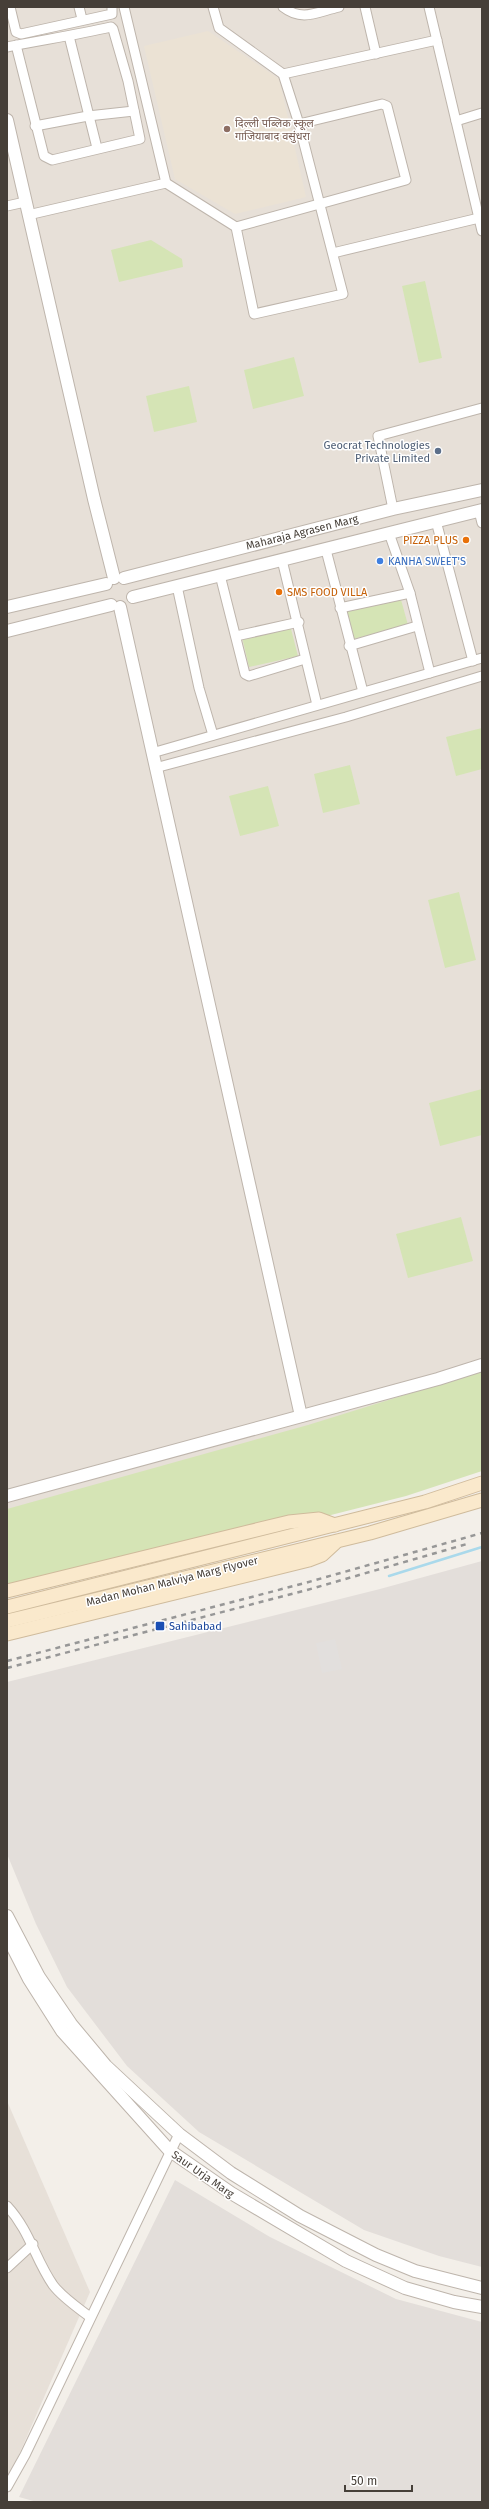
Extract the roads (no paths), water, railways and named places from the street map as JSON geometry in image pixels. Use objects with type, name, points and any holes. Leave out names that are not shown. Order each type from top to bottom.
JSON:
[{"type":"main road","name":"Madan Mohan Malviya Marg Flyover","points":[[7,1607],[425,1502],[482,1483]]},
{"type":"main road","name":"Madan Mohan Malviya Marg Flyover","points":[[7,1620],[305,1549],[431,1516],[482,1500]]},
{"type":"main road","points":[[7,1591],[289,1522],[319,1520],[335,1525]]},
{"type":"main road","points":[[7,1634],[309,1560],[329,1550],[336,1541]]},
{"type":"street","points":[[10,7],[16,32],[19,34],[82,19],[112,14],[112,7]]},
{"type":"street","points":[[79,7],[82,19]]},
{"type":"street","points":[[124,7],[166,183],[236,227],[254,314],[343,294],[299,124],[283,74],[219,28],[214,7]]},
{"type":"street","points":[[283,7],[296,16],[304,16],[339,7]]},
{"type":"street","points":[[365,7],[376,54]]},
{"type":"street","points":[[430,7],[482,231]]},
{"type":"street","points":[[113,29],[140,139],[97,148],[52,160],[44,156],[12,46],[69,36],[113,29]]},
{"type":"street","points":[[69,36],[97,148]]},
{"type":"street","points":[[283,74],[437,40]]},
{"type":"street","points":[[236,227],[319,202],[406,180],[387,106],[382,104],[299,124]]},
{"type":"street","points":[[35,126],[88,116],[134,111]]},
{"type":"street","points":[[456,121],[482,114]]},
{"type":"street","points":[[7,120],[28,215],[115,580]]},
{"type":"street","points":[[28,215],[166,183]]},
{"type":"street","points":[[7,206],[25,202]]},
{"type":"street","points":[[333,253],[479,218]]},
{"type":"street","points":[[393,509],[378,436],[482,408]]},
{"type":"street","name":"Maharaja Agrasen Marg","points":[[7,606],[393,509],[482,490]]},
{"type":"street","points":[[480,510],[482,523]]},
{"type":"street","name":"Maharaja Agrasen Marg","points":[[133,597],[326,550],[480,510]]},
{"type":"street","points":[[152,753],[477,659],[436,521]]},
{"type":"street","points":[[389,533],[410,593],[417,626],[430,673]]},
{"type":"street","points":[[326,550],[349,646],[363,692]]},
{"type":"street","points":[[282,560],[299,622],[317,705]]},
{"type":"street","points":[[220,575],[247,676],[306,658]]},
{"type":"street","points":[[7,631],[129,603],[133,597],[132,584],[115,580]]},
{"type":"street","points":[[115,580],[104,594],[116,606],[152,753],[301,1416]]},
{"type":"street","points":[[177,586],[199,688],[213,735]]},
{"type":"street","points":[[340,608],[410,593]]},
{"type":"street","points":[[236,636],[299,622]]},
{"type":"street","points":[[349,646],[417,626]]},
{"type":"street","points":[[155,768],[346,716],[482,676]]},
{"type":"street","points":[[7,1496],[438,1379],[482,1365]]},
{"type":"street","name":"Saur Urja Marg","points":[[7,1916],[39,1977],[71,2024],[106,2066],[179,2134],[231,2173],[300,2216],[376,2255],[415,2271],[482,2288]]},
{"type":"street","name":"Saur Urja Marg","points":[[7,1936],[29,1980],[62,2031],[169,2150],[258,2210],[369,2272],[430,2296],[482,2307]]},
{"type":"street","points":[[7,2487],[25,2455],[169,2150],[179,2134]]},
{"type":"street","points":[[7,2206],[20,2220],[59,2292],[90,2317]]},
{"type":"street","points":[[7,2268],[33,2244]]},
{"type":"street","points":[[369,2272],[376,2255]]},
{"type":"waterway","points":[[389,1576],[482,1547]]},
{"type":"railway","points":[[7,1661],[305,1583],[482,1533]]},
{"type":"railway","points":[[7,1668],[307,1590],[467,1544]]},
{"type":"place","name":"दिल्ली पब्लिक स्कूल गाजियाबाद वसुंधरा","points":[[227,129]]},
{"type":"place","name":"Geocrat Technologies Private Limited","points":[[438,451]]},
{"type":"place","name":"PIZZA PLUS","points":[[466,540]]},
{"type":"place","name":"KANHA SWEET'S","points":[[380,561]]},
{"type":"place","name":"SMS FOOD VILLA","points":[[279,592]]},
{"type":"place","name":"Sahibabad","points":[[160,1626]]}]
